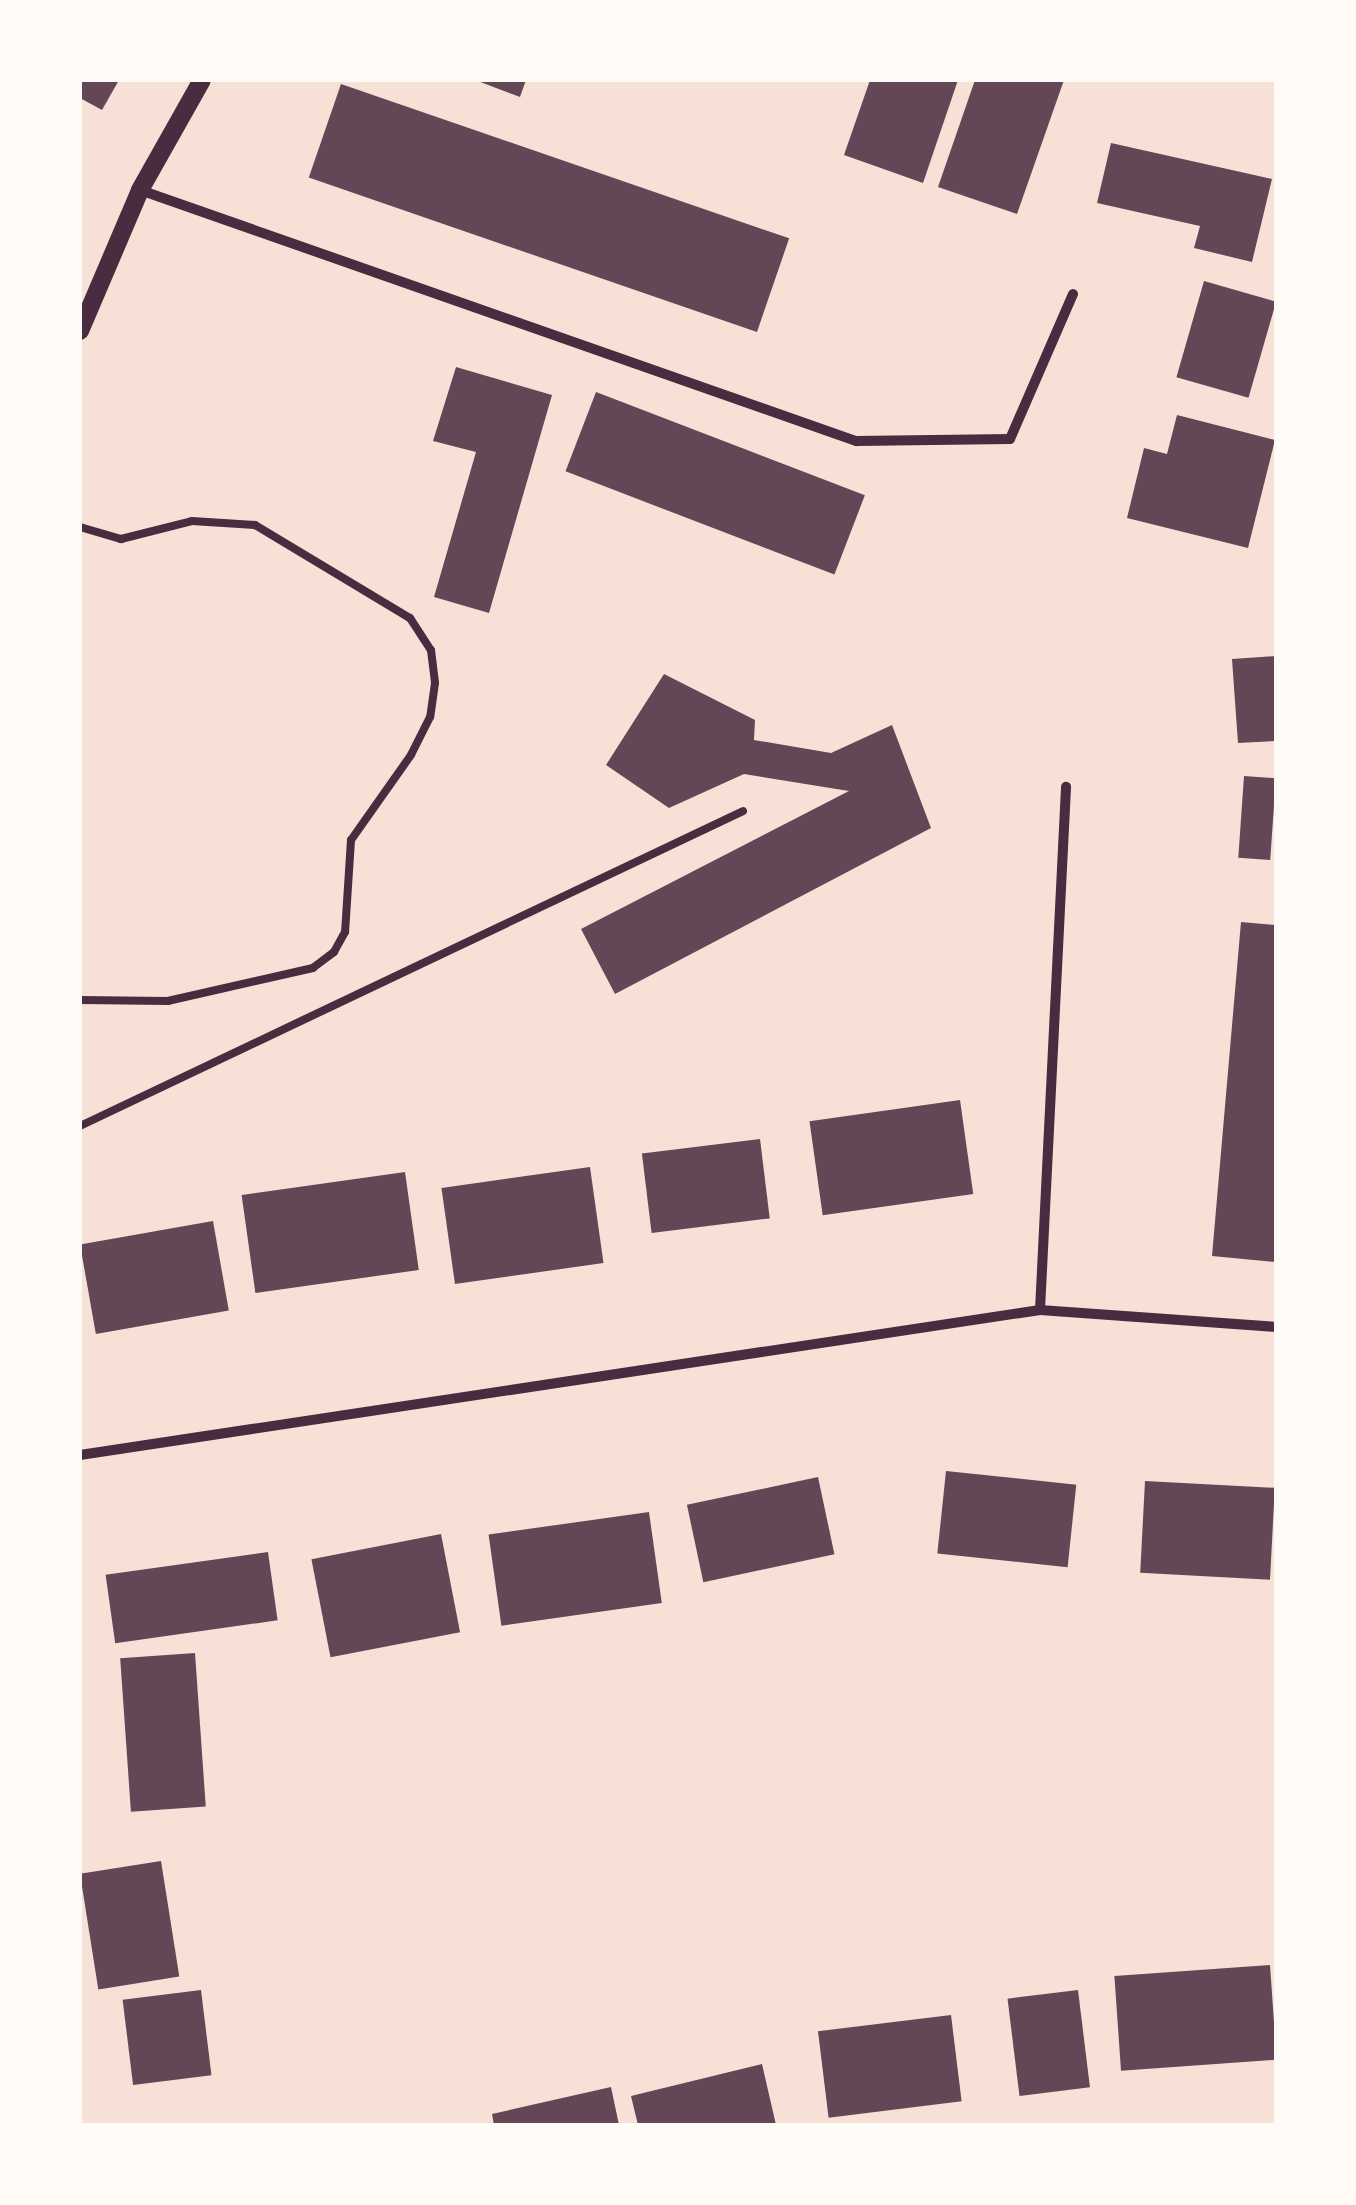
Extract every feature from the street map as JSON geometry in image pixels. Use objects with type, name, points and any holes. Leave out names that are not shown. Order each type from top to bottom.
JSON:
[{"type":"street","points":[[80,331],[140,190],[202,80]]},
{"type":"street","points":[[140,190],[856,441],[1010,439],[1073,294]]},
{"type":"street","points":[[1040,1310],[1066,787]]},
{"type":"street","points":[[80,1455],[1040,1310],[1276,1327]]},
{"type":"lane","points":[[80,527],[121,539],[192,521],[255,525],[410,618],[430,650],[435,683],[430,717],[411,755],[351,840],[345,932],[334,952],[313,968],[168,1000],[80,1000]]},
{"type":"lane","points":[[80,1126],[743,810]]},
{"type":"building","points":[[80,80],[119,80],[102,110],[80,98]]},
{"type":"building","points":[[475,80],[526,80],[520,97]]},
{"type":"building","points":[[870,80],[958,80],[923,183],[844,155]]},
{"type":"building","points":[[975,80],[1064,80],[1017,214],[938,187]]},
{"type":"building","points":[[341,84],[789,238],[757,332],[309,178]]},
{"type":"building","points":[[1111,143],[1272,179],[1252,262],[1194,248],[1200,226],[1097,203]]},
{"type":"building","points":[[1204,281],[1276,302],[1249,398],[1176,377]]},
{"type":"building","points":[[456,367],[552,395],[489,613],[434,597],[476,452],[433,441]]},
{"type":"building","points":[[596,392],[865,495],[834,575],[566,471]]},
{"type":"building","points":[[1177,415],[1275,440],[1248,548],[1127,518],[1144,448],[1167,454]]},
{"type":"building","points":[[1276,656],[1276,741],[1238,743],[1232,659]]},
{"type":"building","points":[[664,674],[755,720],[754,740],[831,753],[892,725],[931,828],[615,994],[581,929],[849,791],[744,774],[669,808],[606,765]]},
{"type":"building","points":[[1244,776],[1276,778],[1270,860],[1238,858]]},
{"type":"building","points":[[1241,922],[1276,925],[1276,1262],[1212,1256]]},
{"type":"building","points":[[960,1100],[973,1194],[823,1215],[809,1121]]},
{"type":"building","points":[[760,1139],[770,1218],[652,1233],[642,1154]]},
{"type":"building","points":[[590,1167],[603,1263],[455,1284],[441,1188]]},
{"type":"building","points":[[405,1172],[419,1270],[255,1293],[242,1195]]},
{"type":"building","points":[[213,1221],[229,1311],[96,1334],[80,1244]]},
{"type":"building","points":[[946,1471],[1076,1485],[1068,1567],[937,1554]]},
{"type":"building","points":[[818,1477],[834,1554],[703,1582],[687,1505]]},
{"type":"building","points":[[1145,1481],[1275,1488],[1270,1580],[1140,1573]]},
{"type":"building","points":[[649,1512],[662,1603],[501,1626],[489,1535]]},
{"type":"building","points":[[441,1534],[460,1632],[331,1657],[311,1559]]},
{"type":"building","points":[[268,1552],[278,1620],[115,1643],[106,1575]]},
{"type":"building","points":[[195,1653],[206,1807],[131,1812],[120,1658]]},
{"type":"building","points":[[161,1861],[179,1977],[98,1989],[80,1874]]},
{"type":"building","points":[[1270,1965],[1276,2060],[1121,2071],[1114,1976]]},
{"type":"building","points":[[201,1990],[211,2075],[133,2085],[123,2000]]},
{"type":"building","points":[[1078,1990],[1090,2087],[1019,2096],[1008,1999]]},
{"type":"building","points":[[951,2015],[962,2101],[829,2118],[818,2031]]},
{"type":"building","points":[[762,2064],[776,2125],[638,2125],[631,2096]]},
{"type":"building","points":[[611,2087],[619,2125],[494,2125],[492,2114]]}]
